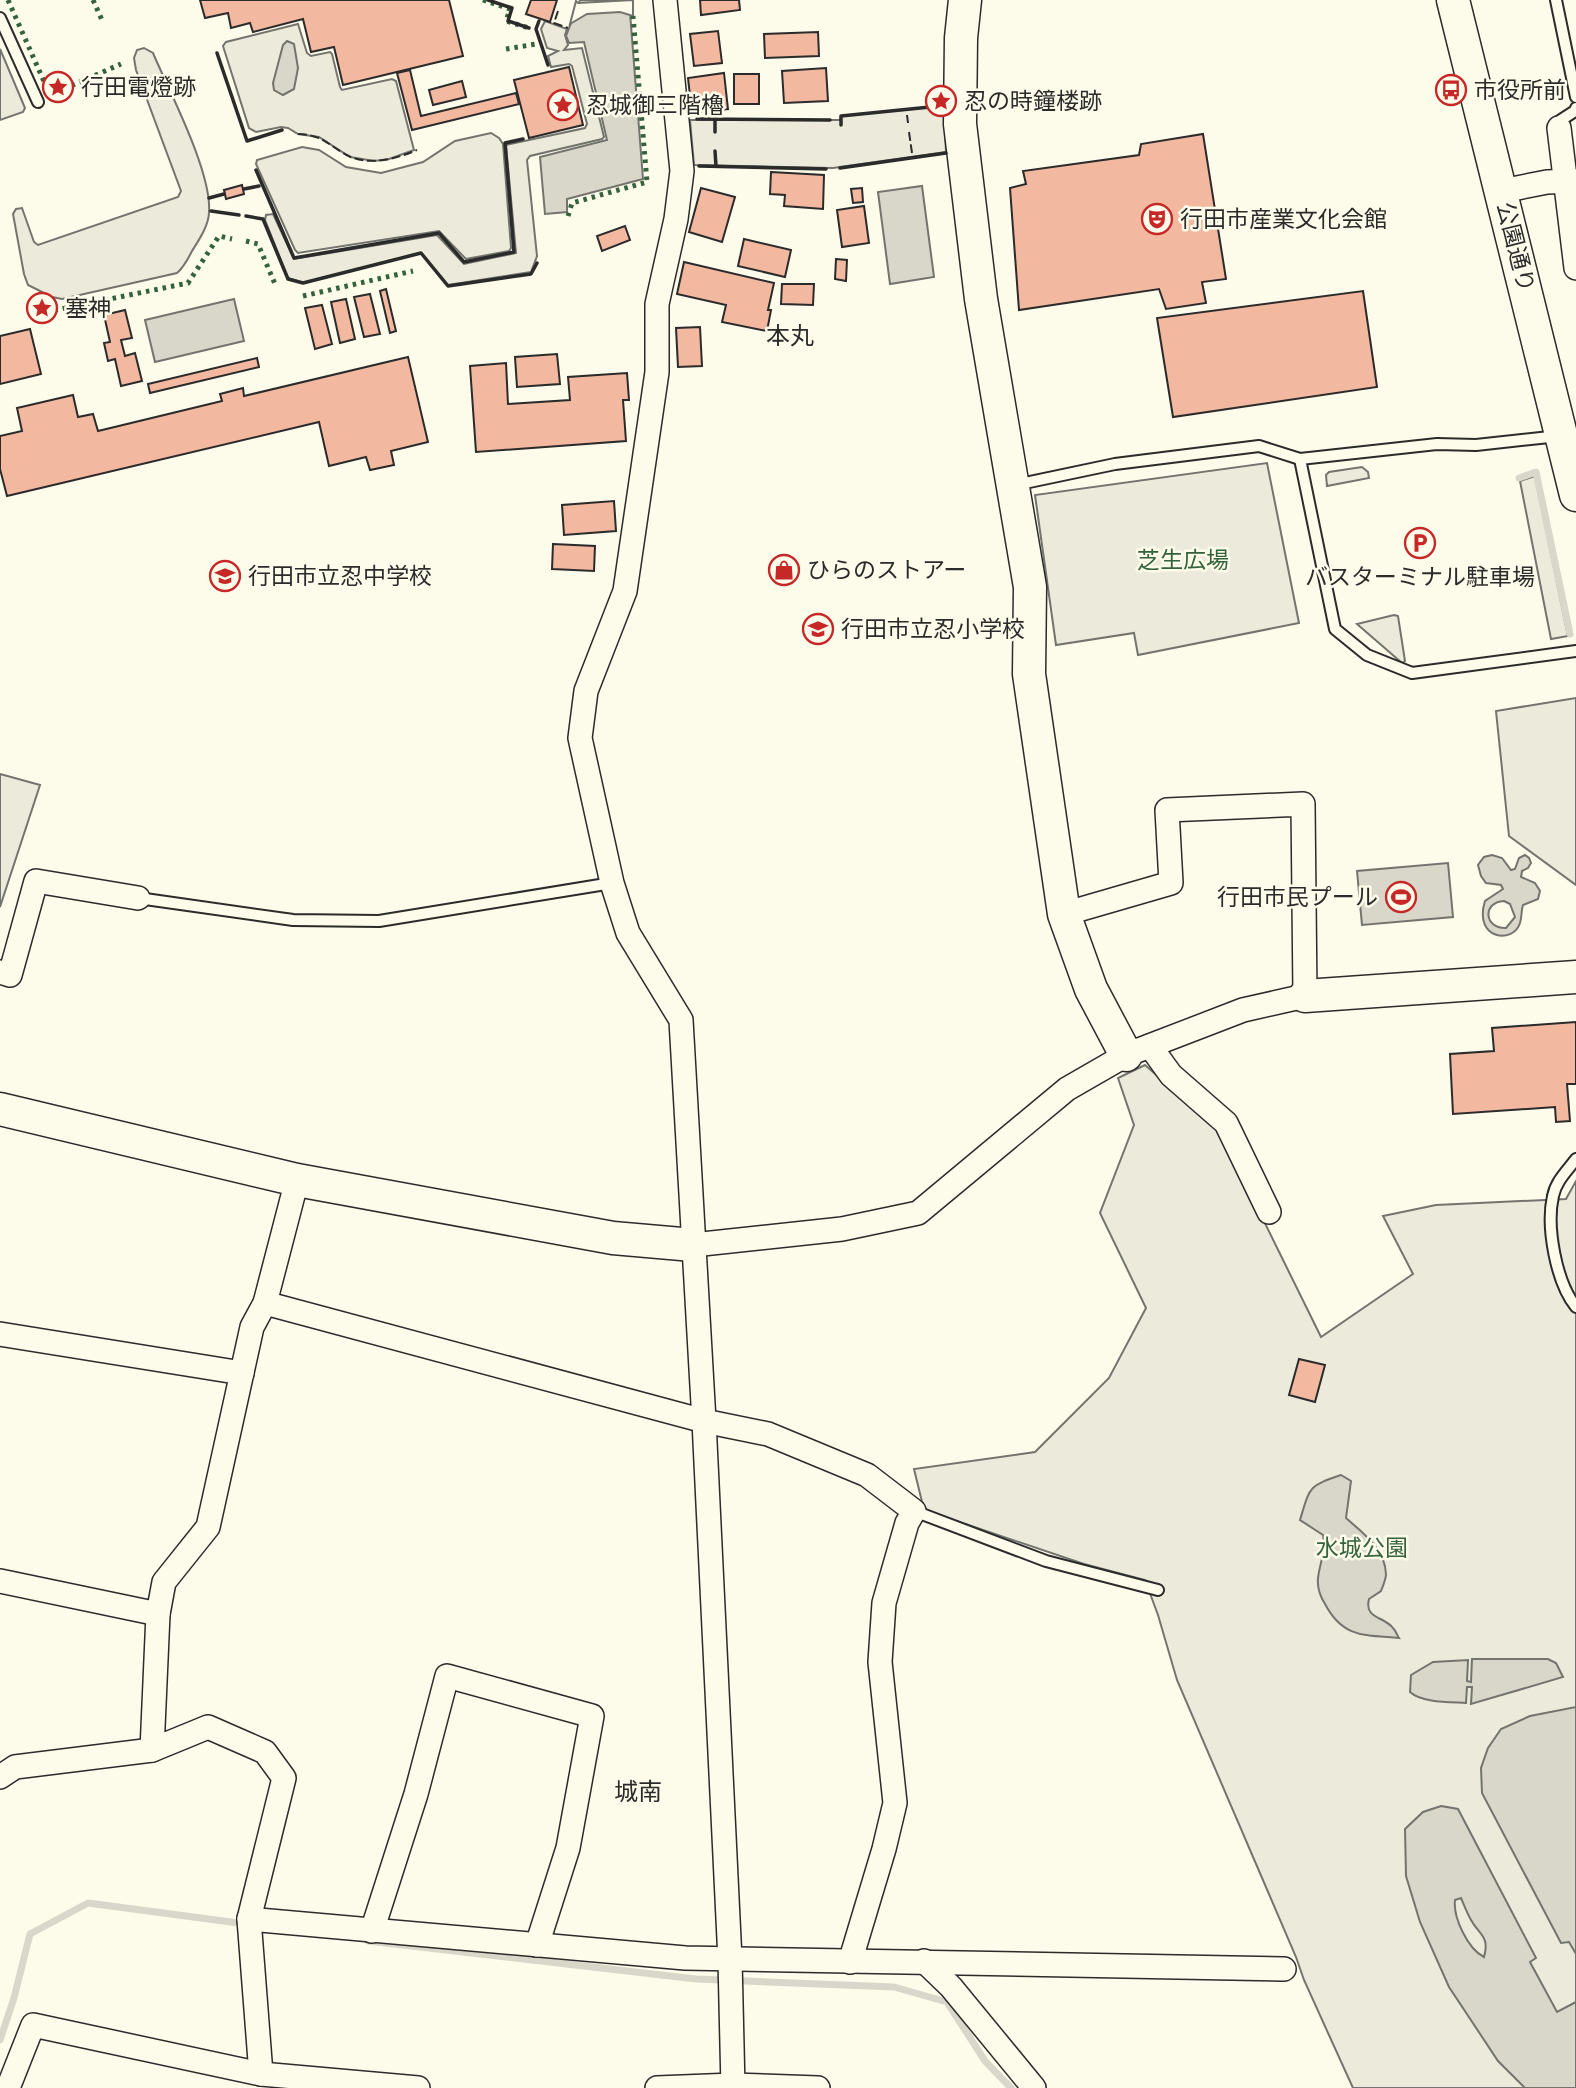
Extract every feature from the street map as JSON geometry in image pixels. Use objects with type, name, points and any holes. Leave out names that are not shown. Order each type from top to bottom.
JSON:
[{"type":"street","points":[[665,0],[682,171],[676,219],[657,304],[657,372],[625,591],[586,691],[580,738],[612,883],[628,933],[681,1020],[704,1421],[730,1960],[733,2086]]},
{"type":"street","points":[[965,0],[961,38],[961,124],[981,299],[1030,587],[1029,674],[1065,914],[1091,989],[1138,1051],[1171,1075],[1226,1124],[1269,1212]]},
{"type":"street","name":"公園通り","points":[[1453,0],[1574,476]]},
{"type":"street","points":[[1559,128],[1570,181],[1576,268]]},
{"type":"street","points":[[1502,191],[1570,181]]},
{"type":"street","points":[[1065,914],[1171,883],[1167,810],[1303,804],[1306,996]]},
{"type":"street","points":[[0,972],[10,975],[36,881],[138,898]]},
{"type":"street","points":[[0,1109],[297,1180],[613,1238],[693,1245],[842,1229],[918,1213],[1067,1089],[1138,1051],[1243,1010],[1306,996],[1576,977]]},
{"type":"street","points":[[152,1749],[158,1614],[164,1582],[208,1527],[252,1326],[265,1303],[297,1180]]},
{"type":"street","points":[[265,1303],[704,1421],[768,1434],[867,1475],[914,1511],[907,1523],[884,1603],[880,1662],[895,1803],[884,1849],[849,1962]]},
{"type":"street","points":[[0,1334],[242,1373]]},
{"type":"street","points":[[0,1581],[158,1614]]},
{"type":"street","points":[[372,1930],[416,1794],[447,1676],[592,1716],[568,1848],[537,1945]]},
{"type":"street","points":[[0,1777],[15,1767],[152,1749],[208,1727],[265,1752],[284,1778],[249,1919],[261,2074]]},
{"type":"street","points":[[249,1919],[730,1960],[924,1961],[1284,1969]]},
{"type":"street","points":[[924,1961],[951,1987],[1034,2088]]},
{"type":"street","points":[[6,2083],[33,2025],[311,2084],[418,2088]]},
{"type":"street","points":[[657,2088],[818,2088]]},
{"type":"lane","points":[[1556,0],[1576,97]]},
{"type":"lane","points":[[0,18],[38,102]]},
{"type":"lane","points":[[1559,128],[1561,120],[1576,111],[1576,108]]},
{"type":"lane","points":[[1012,485],[1115,464],[1259,446],[1300,459],[1437,444],[1476,444],[1562,436]]},
{"type":"lane","points":[[1300,459],[1335,629],[1367,654],[1412,673],[1576,651]]},
{"type":"lane","points":[[138,898],[293,920],[379,921],[612,883]]},
{"type":"lane","points":[[1576,1159],[1560,1179],[1553,1194],[1550,1221],[1557,1265],[1576,1307]]},
{"type":"lane","points":[[914,1511],[1046,1561],[1158,1590]]},
{"type":"green space","points":[[545,21],[567,29],[565,35],[568,45],[564,50],[582,48],[604,137],[530,156],[527,160],[537,256],[531,272],[448,285],[421,253],[303,283],[288,278],[265,220],[266,215],[273,214],[294,259],[437,235],[464,264],[516,253],[506,145],[585,128],[587,124],[572,66],[569,64],[551,67],[548,56],[558,51],[547,48],[541,29]]},
{"type":"green space","points":[[298,24],[307,53],[311,56],[330,52],[332,54],[342,90],[392,79],[396,81],[414,150],[374,161],[350,157],[319,137],[298,134],[288,128],[256,132],[249,128],[223,46],[226,42]]},
{"type":"green space","points":[[144,48],[153,53],[197,154],[208,195],[209,217],[200,237],[177,273],[62,299],[52,297],[28,285],[13,214],[16,209],[22,208],[34,242],[38,245],[178,197],[181,191],[136,70],[134,58],[137,50]]},
{"type":"green space","points":[[0,49],[25,108],[23,112],[0,120]]},
{"type":"green space","points":[[944,106],[946,152],[833,168],[694,165],[690,120],[840,120],[841,116]]},
{"type":"green space","points":[[491,133],[503,144],[511,248],[509,251],[466,259],[439,231],[298,253],[256,164],[257,160],[302,147],[319,150],[346,167],[381,173],[423,162],[455,141]]},
{"type":"green space","name":"芝生広場","points":[[1267,463],[1299,623],[1138,655],[1134,633],[1056,645],[1035,495]]},
{"type":"green space","points":[[1362,467],[1368,472],[1369,478],[1327,486],[1326,475],[1329,472]]},
{"type":"green space","points":[[1535,476],[1568,636],[1551,639],[1520,481]]},
{"type":"green space","points":[[1398,616],[1405,661],[1402,663],[1357,624]]},
{"type":"green space","points":[[1576,698],[1576,885],[1509,836],[1496,711]]},
{"type":"green space","points":[[0,774],[40,785],[0,907]]},
{"type":"green space","name":"水城公園","points":[[1145,1065],[1219,1130],[1321,1337],[1413,1274],[1383,1216],[1436,1205],[1566,1199],[1576,1181],[1576,2088],[1353,2088],[1304,1980],[1177,1680],[1145,1580],[1084,1564],[924,1510],[914,1469],[1035,1452],[1109,1378],[1146,1308],[1100,1213],[1134,1125],[1118,1078]]},
{"type":"shaded area","points":[[580,0],[629,0],[643,179],[567,199],[567,212],[545,214],[540,157],[607,140],[584,42],[569,43],[566,36]]},
{"type":"shaded area","points":[[287,41],[294,44],[298,68],[294,89],[283,95],[274,90],[273,83],[283,45]]},
{"type":"shaded area","points":[[922,186],[934,277],[890,284],[878,192]]},
{"type":"shaded area","points":[[234,299],[244,341],[155,362],[145,320]]},
{"type":"shaded area","points":[[1492,855],[1502,858],[1511,870],[1515,869],[1519,858],[1525,855],[1531,863],[1522,871],[1521,877],[1535,883],[1540,891],[1538,899],[1523,905],[1520,923],[1510,934],[1495,934],[1484,924],[1485,901],[1503,889],[1501,885],[1486,883],[1481,876],[1478,865],[1484,857]],"holes":[[[1504,901],[1510,904],[1515,917],[1506,928],[1493,924],[1488,915],[1492,906]]]},
{"type":"shaded area","points":[[1448,863],[1453,917],[1362,925],[1357,871]]},
{"type":"shaded area","points":[[1341,1475],[1351,1481],[1346,1518],[1372,1542],[1385,1565],[1386,1574],[1381,1591],[1369,1599],[1369,1610],[1389,1624],[1399,1638],[1365,1635],[1347,1629],[1332,1615],[1320,1595],[1318,1582],[1323,1535],[1300,1520],[1312,1489]]},
{"type":"shaded area","points":[[1472,1659],[1548,1659],[1556,1663],[1563,1677],[1471,1704],[1472,1687],[1467,1687],[1466,1703],[1429,1700],[1410,1692],[1411,1675],[1433,1662],[1468,1660],[1467,1681],[1471,1682]]},
{"type":"shaded area","points":[[1576,1707],[1576,1954],[1569,1942],[1561,1943],[1482,1793],[1481,1768],[1488,1748],[1501,1729],[1530,1716]]},
{"type":"shaded area","points":[[1441,1806],[1458,1809],[1536,1958],[1530,1962],[1557,2012],[1576,2002],[1576,2088],[1525,2088],[1498,2061],[1449,1987],[1420,1922],[1406,1876],[1405,1829],[1423,1812]],"holes":[[[1461,1898],[1471,1920],[1485,1940],[1484,1957],[1472,1947],[1459,1924],[1455,1900]]]},
{"type":"pier","points":[[633,0],[633,16],[620,12],[587,14],[570,24],[576,1]]},
{"type":"building","points":[[200,0],[449,0],[463,56],[343,85],[334,47],[311,52],[303,19],[253,32],[250,23],[231,28],[228,13],[205,18]]},
{"type":"building","points":[[531,0],[557,0],[550,22],[526,14]]},
{"type":"building","points":[[700,0],[739,0],[740,10],[701,15]]},
{"type":"building","points":[[718,31],[722,63],[694,66],[690,34]]},
{"type":"building","points":[[818,32],[819,56],[765,58],[764,34]]},
{"type":"building","points":[[569,67],[583,125],[529,138],[514,80]]},
{"type":"building","points":[[826,68],[828,101],[784,103],[782,71]]},
{"type":"building","points":[[410,70],[421,116],[516,93],[519,104],[412,130],[397,73]]},
{"type":"building","points":[[724,73],[728,109],[692,113],[688,78]]},
{"type":"building","points":[[734,74],[759,74],[759,104],[734,104]]},
{"type":"building","points":[[462,81],[466,97],[433,105],[429,90]]},
{"type":"building","points":[[1203,134],[1226,279],[1202,282],[1206,303],[1166,309],[1159,289],[1019,310],[1010,188],[1026,184],[1023,171],[1139,155],[1141,144]]},
{"type":"building","points":[[771,172],[824,175],[823,209],[784,206],[785,195],[770,194]]},
{"type":"building","points":[[242,185],[244,194],[226,199],[224,190]]},
{"type":"building","points":[[701,188],[735,197],[722,242],[689,232]]},
{"type":"building","points":[[862,188],[863,202],[853,203],[851,189]]},
{"type":"building","points":[[864,206],[869,243],[842,247],[837,210]]},
{"type":"building","points":[[625,226],[630,240],[602,251],[597,236]]},
{"type":"building","points":[[744,239],[791,250],[785,277],[738,266]]},
{"type":"building","points":[[836,259],[847,260],[846,281],[835,279]]},
{"type":"building","points":[[684,262],[774,283],[767,331],[722,322],[726,305],[677,294]]},
{"type":"building","points":[[782,284],[814,284],[813,305],[781,304]]},
{"type":"building","points":[[386,289],[396,331],[390,333],[380,291]]},
{"type":"building","points":[[1363,291],[1377,387],[1173,417],[1157,318]]},
{"type":"building","points":[[370,294],[380,334],[364,337],[354,297]]},
{"type":"building","points":[[346,299],[355,339],[340,343],[331,302]]},
{"type":"building","points":[[322,305],[332,344],[315,349],[305,308]]},
{"type":"building","points":[[125,310],[132,338],[121,340],[125,356],[135,353],[142,381],[121,386],[115,359],[108,361],[104,343],[110,342],[104,315]]},
{"type":"building","points":[[700,327],[702,366],[678,367],[676,328]]},
{"type":"building","points":[[30,329],[41,374],[0,384],[0,336]]},
{"type":"building","points":[[557,354],[560,384],[517,387],[515,357]]},
{"type":"building","points":[[408,357],[428,442],[391,451],[394,465],[370,470],[366,457],[329,466],[319,422],[7,496],[0,469],[0,436],[22,431],[17,408],[73,395],[78,417],[93,414],[98,431],[222,401],[220,394],[243,388],[244,396]]},
{"type":"building","points":[[257,358],[259,367],[150,393],[148,384]]},
{"type":"building","points":[[506,363],[508,404],[570,400],[568,377],[627,373],[629,400],[623,400],[626,441],[476,452],[470,366]]},
{"type":"building","points":[[614,501],[616,531],[564,535],[562,505]]},
{"type":"building","points":[[553,544],[595,546],[594,571],[552,569]]},
{"type":"building","points":[[1576,1022],[1576,1084],[1567,1084],[1570,1121],[1556,1122],[1555,1107],[1453,1114],[1450,1054],[1494,1051],[1492,1028]]},
{"type":"building","points":[[1299,1359],[1325,1365],[1315,1402],[1289,1395]]},
{"type":"waterway","points":[[1519,478],[1536,472],[1570,634]]},
{"type":"waterway","points":[[0,2040],[30,1934],[88,1903],[246,1924]]},
{"type":"waterway","points":[[368,1941],[696,1979],[894,1987],[947,2002],[985,2061],[1011,2088]]},
{"type":"hedge","points":[[8,0],[50,95],[121,64]]},
{"type":"hedge","points":[[93,0],[102,20]]},
{"type":"hedge","points":[[483,0],[510,9],[506,21],[529,28]]},
{"type":"hedge","points":[[568,216],[572,203],[647,182],[633,16]]},
{"type":"hedge","points":[[506,49],[536,44]]},
{"type":"hedge","points":[[46,312],[188,283],[219,236],[232,239]]},
{"type":"hedge","points":[[246,241],[258,244],[275,284]]},
{"type":"hedge","points":[[303,296],[413,271]]},
{"type":"fence","points":[[558,11],[554,23],[568,28]]},
{"type":"fence","points":[[907,115],[908,123]]},
{"type":"fence","points":[[909,132],[912,153]]},
{"type":"fence","points":[[298,134],[318,138],[361,160],[389,159],[417,150]]},
{"type":"wall","points":[[488,0],[512,8],[508,21],[529,28]]},
{"type":"wall","points":[[539,21],[536,29],[548,65]]},
{"type":"wall","points":[[217,53],[247,141],[282,130]]},
{"type":"wall","points":[[841,125],[841,116],[940,106]]},
{"type":"wall","points":[[697,119],[830,120]]},
{"type":"wall","points":[[715,119],[715,132]]},
{"type":"wall","points":[[256,170],[294,258],[439,233],[464,262],[514,252],[505,143],[523,139]]},
{"type":"wall","points":[[715,151],[716,166]]},
{"type":"wall","points":[[840,168],[946,153]]},
{"type":"wall","points":[[699,166],[826,169]]},
{"type":"wall","points":[[244,189],[259,186]]},
{"type":"wall","points":[[209,198],[224,194]]},
{"type":"wall","points":[[211,211],[239,215]]},
{"type":"wall","points":[[246,216],[263,219],[288,279],[303,283],[421,253],[448,286],[531,274],[537,263]]},
{"type":"place","name":"行田電燈跡","points":[[58,87]]},
{"type":"place","name":"市役所前","points":[[1451,90]]},
{"type":"place","name":"忍の時鐘楼跡","points":[[941,101]]},
{"type":"place","name":"忍城御三階櫓","points":[[563,105]]},
{"type":"place","name":"行田市産業文化会館","points":[[1157,219]]},
{"type":"place","name":"塞神","points":[[42,308]]},
{"type":"place","name":"バスターミナル駐車場","points":[[1420,543]]},
{"type":"place","name":"ひらのストアー","points":[[784,570]]},
{"type":"place","name":"行田市立忍中学校","points":[[225,576]]},
{"type":"place","name":"行田市立忍小学校","points":[[818,629]]},
{"type":"place","name":"行田市民プール","points":[[1401,897]]},
{"type":"district","name":"本丸","points":[[790,335]]},
{"type":"district","name":"城南","points":[[638,1791]]}]
